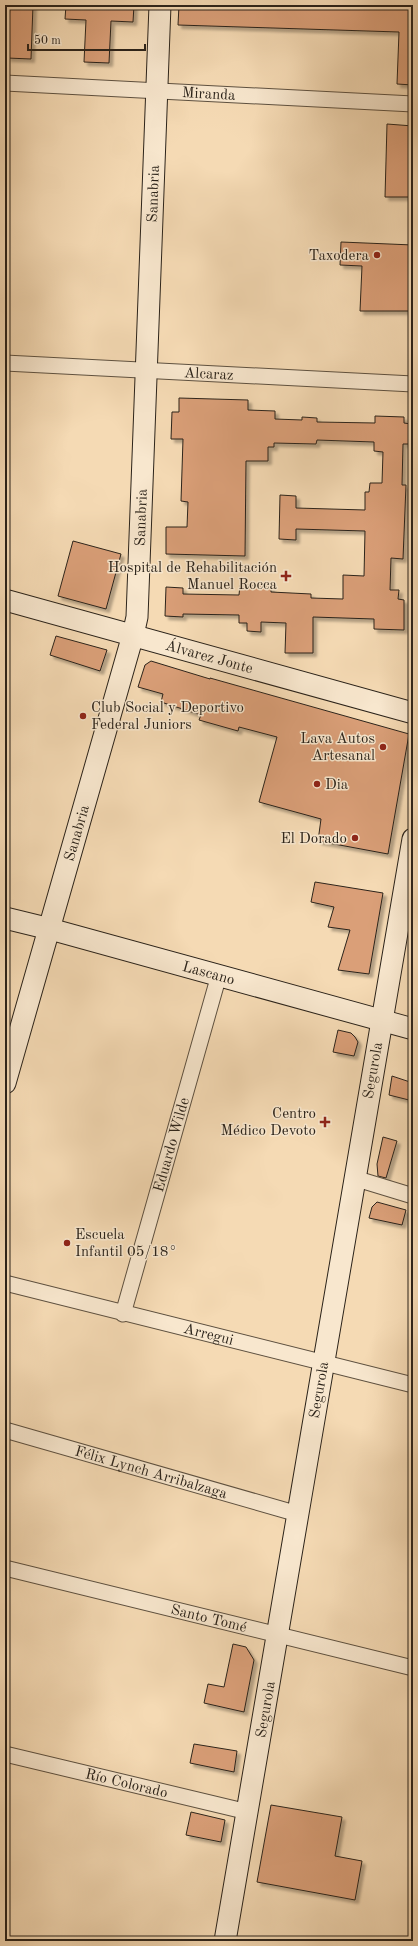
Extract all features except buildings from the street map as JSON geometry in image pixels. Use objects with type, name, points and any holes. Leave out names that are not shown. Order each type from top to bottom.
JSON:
[{"type":"street","name":"Sanabria","points":[[5,1083],[133,635],[139,595],[160,5]]},
{"type":"street","name":"Miranda","points":[[5,83],[413,104]]},
{"type":"street","name":"Alcaraz","points":[[5,363],[413,384]]},
{"type":"street","name":"Álvarez Jonte","points":[[5,600],[413,713]]},
{"type":"street","name":"Segurola","points":[[224,1941],[248,1812],[324,1364],[380,1021],[413,839]]},
{"type":"street","name":"Lascano","points":[[5,918],[413,1029]]},
{"type":"street","name":"Eduardo Wilde","points":[[123,1314],[219,975]]},
{"type":"street","points":[[354,1178],[413,1196]]},
{"type":"street","name":"Arregui","points":[[5,1283],[123,1314],[413,1385]]},
{"type":"street","name":"Félix Lynch Arribalzaga","points":[[5,1430],[298,1514]]},
{"type":"street","name":"Santo Tomé","points":[[5,1568],[413,1668]]},
{"type":"street","name":"Río Colorado","points":[[5,1754],[248,1812]]},
{"type":"place","name":"Taxodera","points":[[377,255]]},
{"type":"place","name":"Hospital de Rehabilitación Manuel Rocca","points":[[286,576]]},
{"type":"place","name":"Club Social y Deportivo Federal Juniors","points":[[83,716]]},
{"type":"place","name":"Lava Autos Artesanal","points":[[383,747]]},
{"type":"place","name":"Dia","points":[[317,784]]},
{"type":"place","name":"El Dorado","points":[[355,838]]},
{"type":"place","name":"Centro Médico Devoto","points":[[325,1122]]},
{"type":"place","name":"Escuela Infantil 05/18°","points":[[67,1243]]}]
